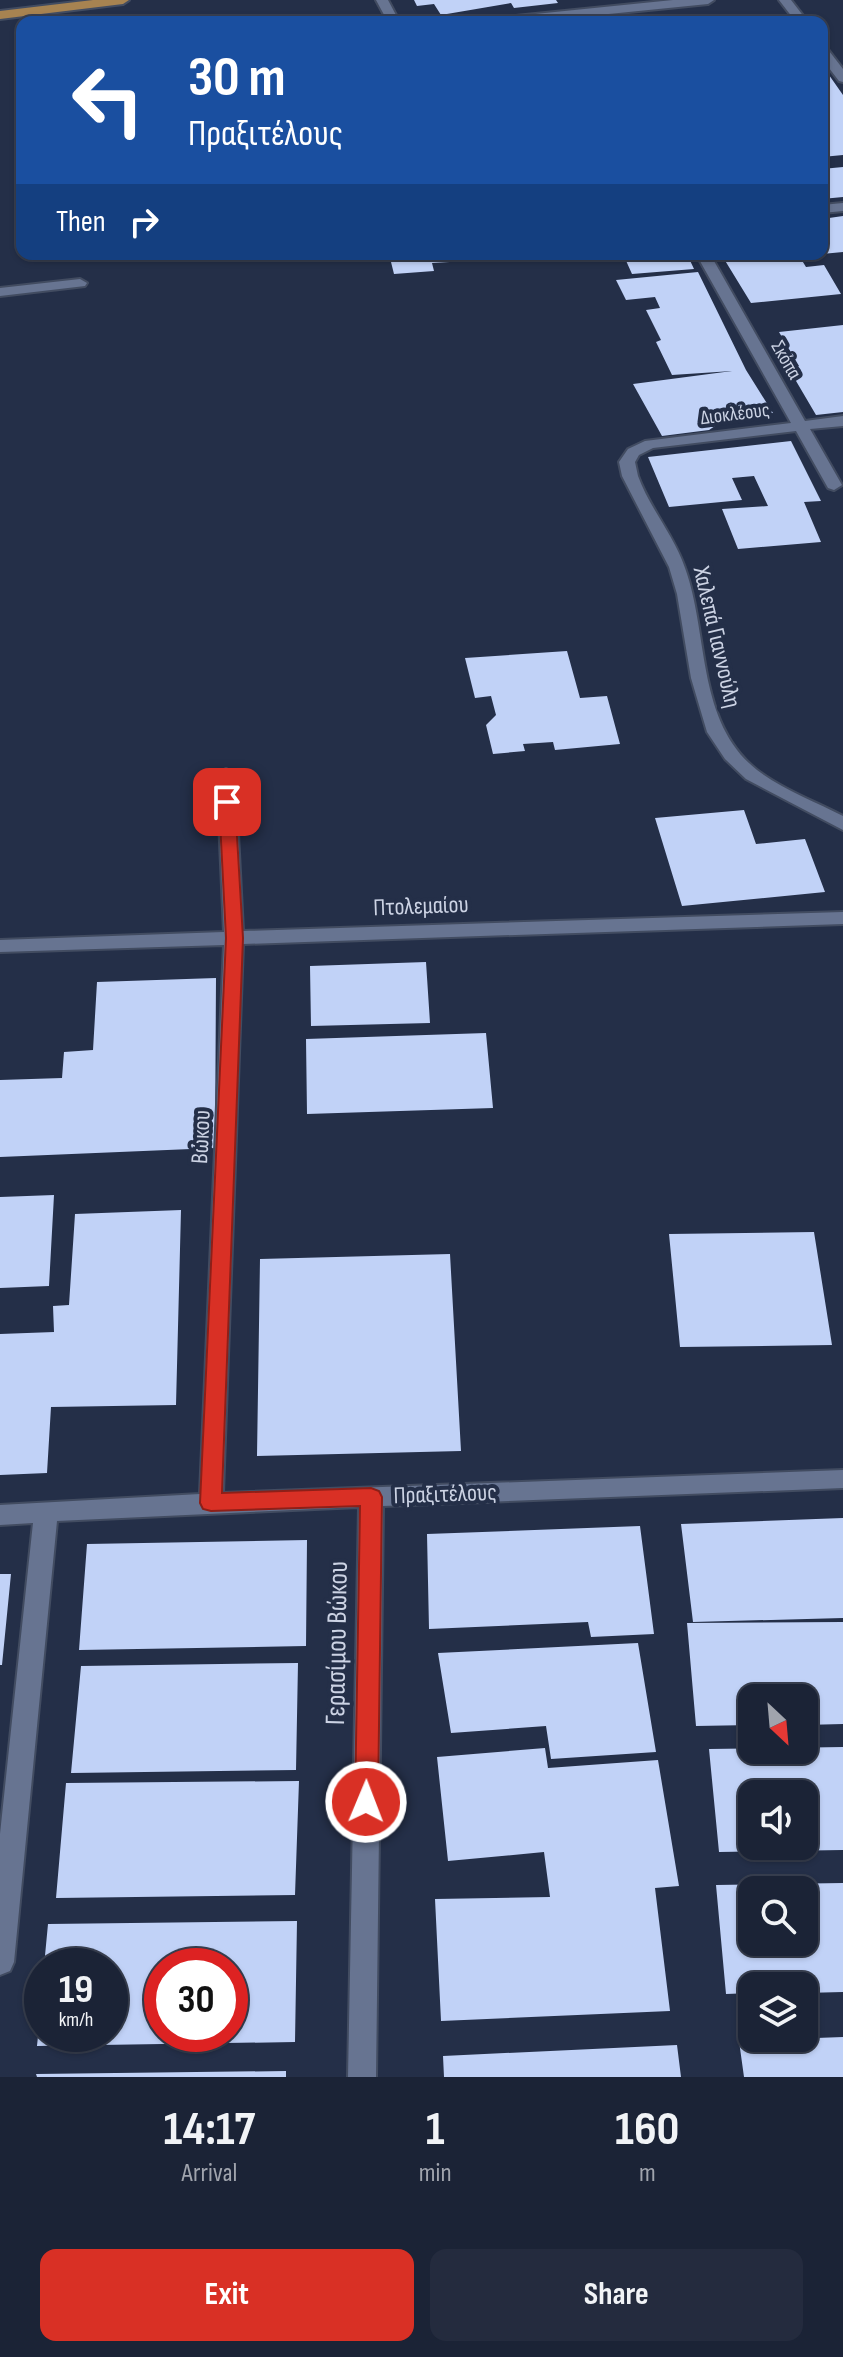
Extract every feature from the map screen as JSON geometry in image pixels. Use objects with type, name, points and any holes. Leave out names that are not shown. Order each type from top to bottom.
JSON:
[{"type":"main road","points":[[0,15],[123,0]]},
{"type":"street","points":[[586,16],[708,0]]},
{"type":"street","points":[[785,0],[797,16]]},
{"type":"street","points":[[828,58],[843,78]]},
{"type":"street","name":"Σκόπα","points":[[706,260],[834,485]]},
{"type":"street","points":[[0,292],[80,283]]},
{"type":"street","name":"Διοκλέους","points":[[633,452],[650,444],[843,421]]},
{"type":"street","name":"Χαλεπά Γιαννούλη","points":[[633,452],[627,467],[678,568],[707,711],[722,745],[752,775],[843,824]]},
{"type":"street","name":"Βώκου","points":[[211,1503],[234,938],[226,775]]},
{"type":"street","name":"Πτολεμαίου","points":[[0,946],[843,918]]},
{"type":"street","name":"Πραξιτέλους","points":[[0,1515],[211,1503],[843,1479]]},
{"type":"street","name":"Γερασίμου Βώκου","points":[[362,2077],[371,1497]]},
{"type":"street","points":[[0,1962],[46,1512]]},
{"type":"building","points":[[414,0],[556,0],[558,3],[514,8],[511,3],[441,15],[434,4],[417,6]]},
{"type":"building","points":[[828,74],[843,95],[843,155],[828,156]]},
{"type":"building","points":[[843,167],[843,197],[828,198],[828,168]]},
{"type":"building","points":[[843,216],[843,252],[828,253],[828,218]]},
{"type":"building","points":[[390,260],[467,261],[432,263],[434,271],[394,274]]},
{"type":"building","points":[[626,260],[690,260],[694,269],[632,274]]},
{"type":"building","points":[[725,260],[802,260],[806,267],[824,265],[841,294],[751,303]]},
{"type":"building","points":[[698,272],[746,370],[773,413],[735,418],[737,422],[718,424],[709,430],[662,436],[633,384],[732,371],[672,375],[656,342],[661,340],[646,310],[660,308],[655,297],[626,300],[616,280]]},
{"type":"building","points":[[843,325],[843,412],[816,415],[789,369],[799,366],[779,332]]},
{"type":"building","points":[[791,441],[821,501],[804,502],[821,542],[738,549],[722,509],[768,506],[754,476],[732,478],[742,500],[669,507],[648,457]]},
{"type":"building","points":[[567,651],[580,698],[607,696],[620,744],[555,750],[553,742],[523,744],[525,751],[493,754],[486,725],[496,715],[491,696],[475,698],[465,658]]},
{"type":"building","points":[[744,810],[756,844],[805,839],[825,892],[682,906],[655,818]]},
{"type":"building","points":[[426,962],[430,1023],[311,1026],[310,966]]},
{"type":"building","points":[[216,978],[215,1148],[0,1157],[0,1080],[62,1078],[64,1052],[93,1050],[97,982]]},
{"type":"building","points":[[486,1033],[493,1108],[307,1114],[306,1039]]},
{"type":"building","points":[[54,1195],[49,1286],[0,1288],[0,1197]]},
{"type":"building","points":[[181,1210],[176,1405],[51,1407],[47,1473],[0,1475],[0,1334],[54,1332],[53,1306],[69,1305],[75,1214]]},
{"type":"building","points":[[814,1232],[832,1345],[680,1347],[669,1234]]},
{"type":"building","points":[[450,1254],[461,1451],[257,1456],[260,1259]]},
{"type":"building","points":[[843,1518],[843,1618],[693,1622],[681,1524]]},
{"type":"building","points":[[640,1526],[654,1634],[591,1637],[588,1622],[429,1629],[427,1534]]},
{"type":"building","points":[[307,1540],[306,1646],[79,1650],[87,1544]]},
{"type":"building","points":[[0,1574],[11,1574],[2,1665],[0,1665]]},
{"type":"building","points":[[843,1622],[843,1724],[818,1725],[818,1684],[738,1684],[738,1725],[696,1726],[687,1623]]},
{"type":"building","points":[[638,1643],[656,1752],[551,1759],[546,1726],[451,1733],[438,1653]]},
{"type":"building","points":[[298,1663],[296,1770],[71,1773],[81,1666]]},
{"type":"building","points":[[818,1747],[843,1747],[843,1850],[818,1850],[818,1780],[738,1780],[738,1852],[719,1852],[709,1749],[738,1749],[738,1764],[818,1764]]},
{"type":"building","points":[[545,1748],[548,1768],[658,1760],[679,1886],[655,1888],[670,2011],[441,2021],[435,1899],[550,1897],[544,1852],[448,1861],[437,1757]]},
{"type":"building","points":[[299,1781],[295,1895],[56,1898],[66,1783]]},
{"type":"building","points":[[818,1883],[843,1883],[843,1992],[818,1993],[818,1972],[738,1972],[738,1994],[726,1994],[716,1885],[738,1885],[738,1956],[818,1956]]},
{"type":"building","points":[[297,1921],[295,2042],[248,2043],[248,1948],[144,1948],[144,2044],[128,2045],[128,1948],[46,1948],[48,1924]]},
{"type":"building","points":[[843,2037],[843,2077],[744,2077],[741,2052],[818,2052],[818,2038]]},
{"type":"building","points":[[677,2045],[681,2077],[444,2077],[443,2056]]},
{"type":"building","points":[[286,2071],[286,2077],[37,2077],[36,2074]]},
{"type":"route","points":[[227,802],[234,938],[211,1503],[371,1497],[366,1802]]}]
